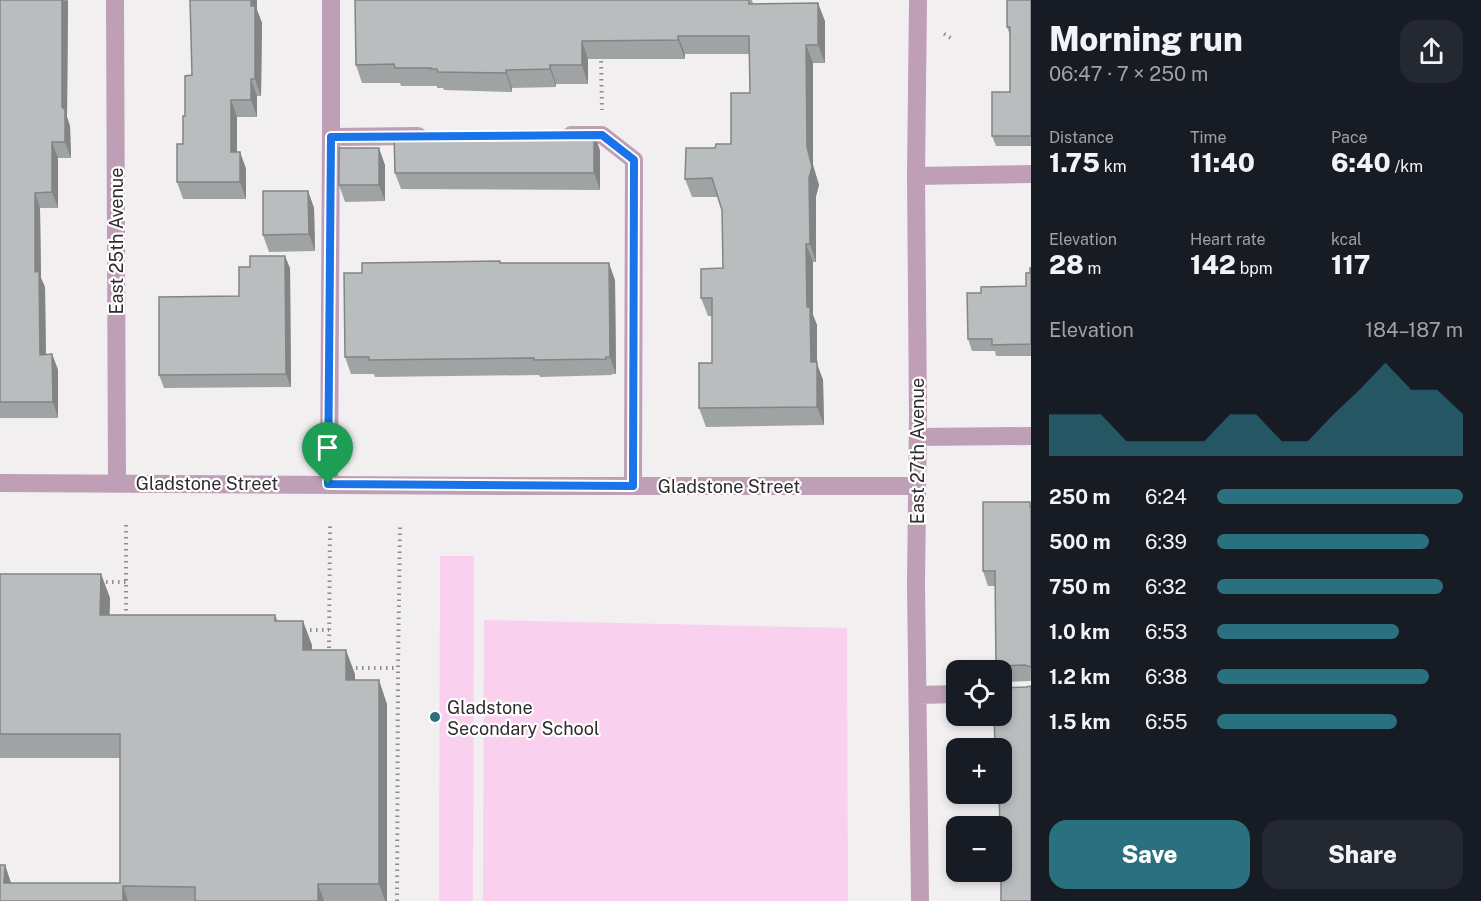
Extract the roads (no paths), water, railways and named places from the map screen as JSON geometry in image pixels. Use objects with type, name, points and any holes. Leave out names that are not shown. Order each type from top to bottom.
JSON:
[{"type":"street","name":"East 25th Avenue","points":[[115,0],[117,483]]},
{"type":"street","points":[[328,484],[330,0]]},
{"type":"street","name":"East 27th Avenue","points":[[918,0],[916,584],[920,901]]},
{"type":"street","points":[[555,135],[602,135],[634,160],[633,486]]},
{"type":"street","points":[[331,137],[437,136]]},
{"type":"street","points":[[916,176],[1031,174]]},
{"type":"street","points":[[918,437],[1031,436]]},
{"type":"street","name":"Gladstone Street","points":[[0,483],[918,486]]},
{"type":"street","points":[[918,695],[946,694]]},
{"type":"place","name":"Gladstone Secondary School","points":[[435,717]]}]
